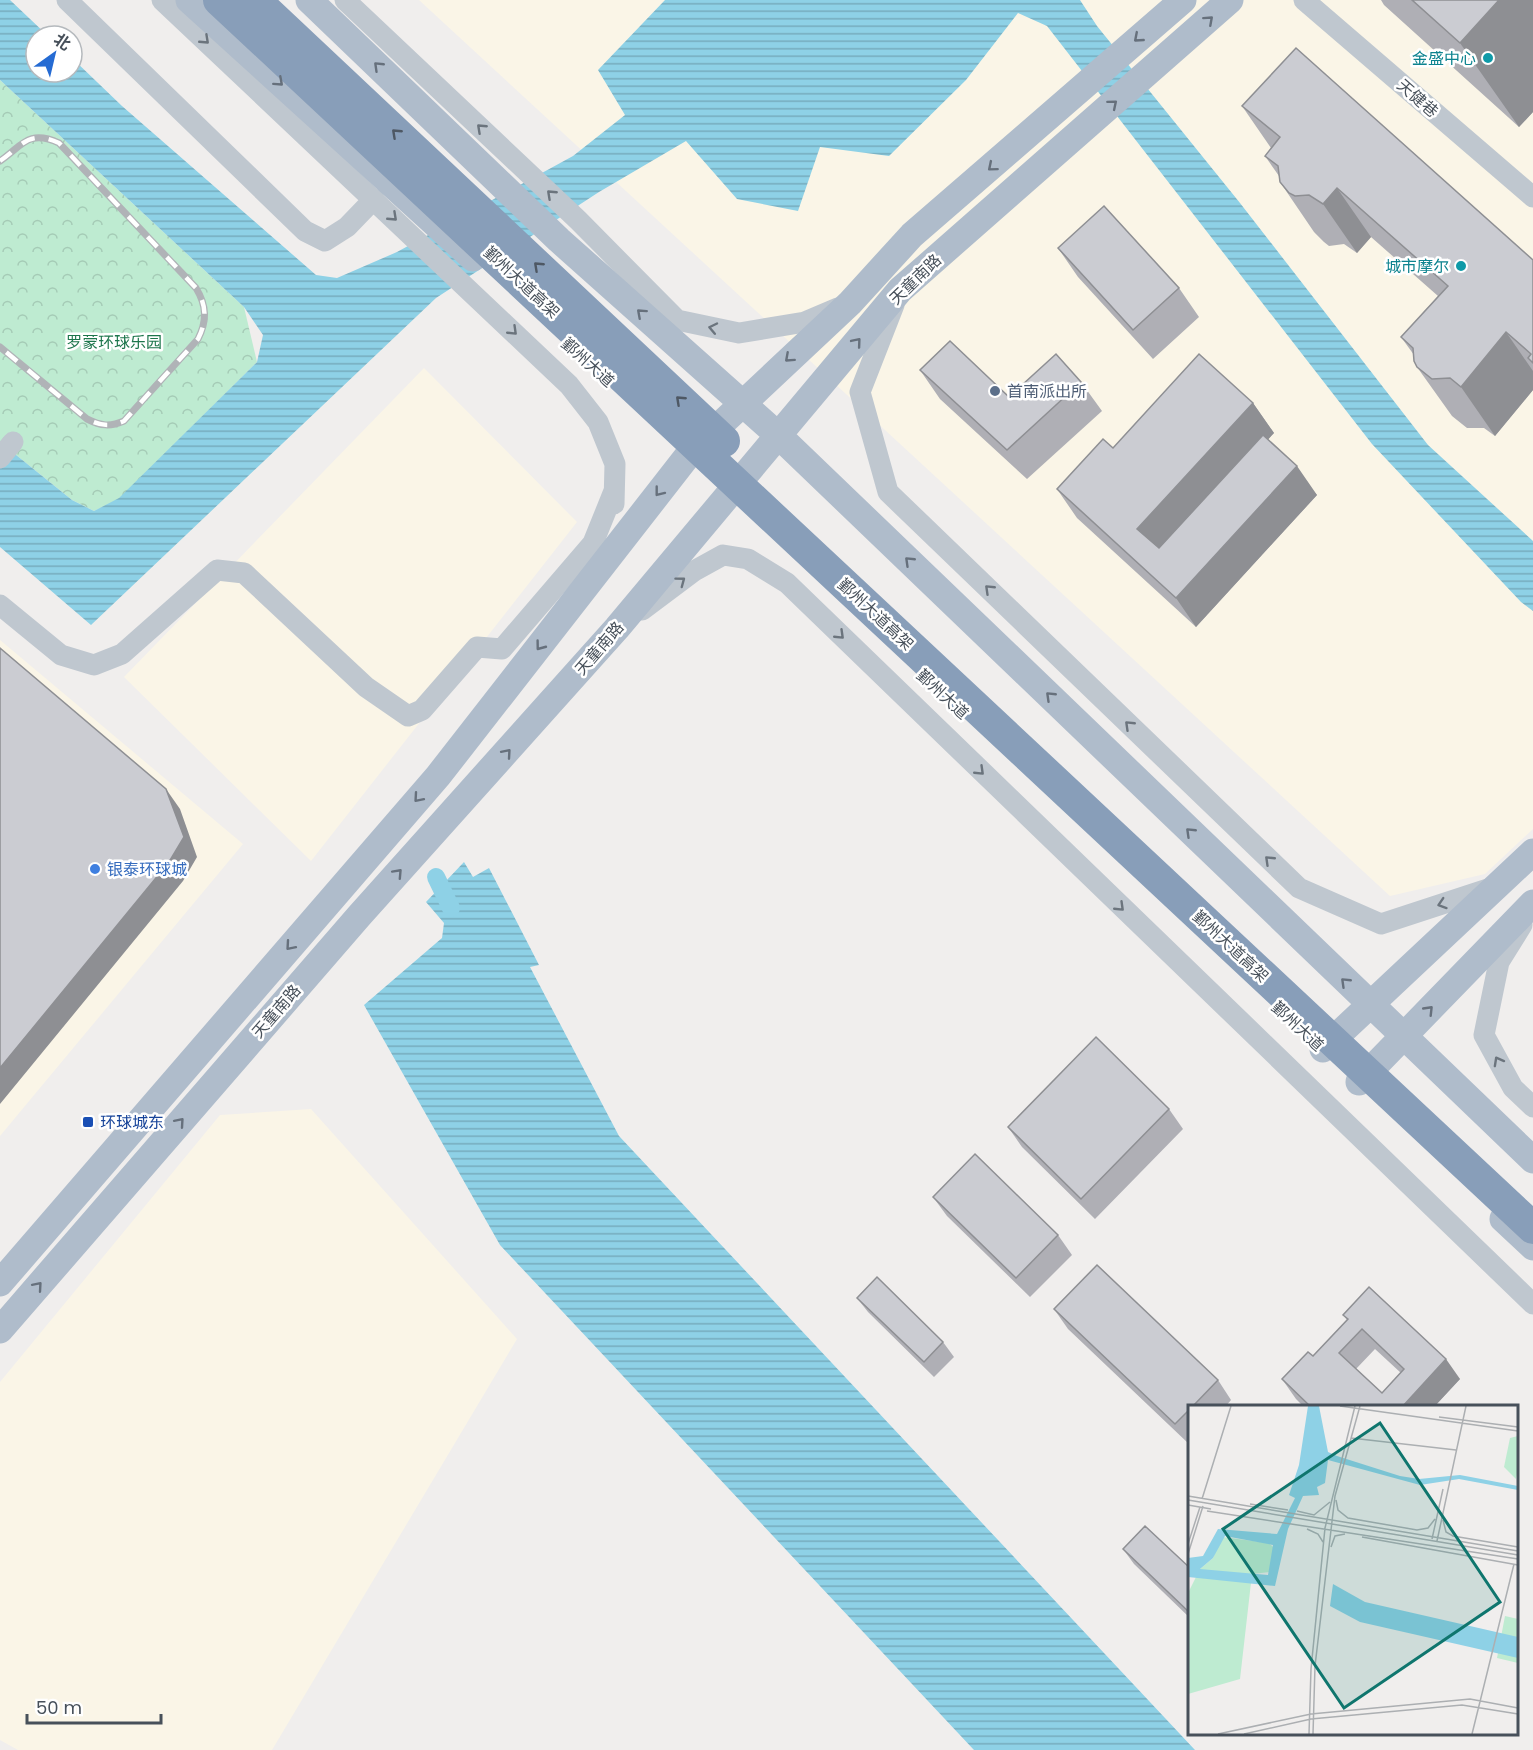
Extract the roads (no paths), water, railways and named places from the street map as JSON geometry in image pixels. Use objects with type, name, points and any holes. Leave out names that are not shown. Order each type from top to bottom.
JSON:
[{"type":"highway","name":"鄞州大道高架","points":[[219,0],[1533,1228]]},
{"type":"highway","name":"鄞州大道高架","points":[[255,0],[1533,1203]]},
{"type":"main road","name":"鄞州大道","points":[[189,0],[418,225],[504,285],[689,454],[1533,1247]]},
{"type":"main road","points":[[309,0],[559,240],[779,436],[1402,1037],[1533,1160]]},
{"type":"main road","name":"天童南路","points":[[0,1283],[438,776],[496,705],[579,594],[689,454],[741,402],[850,303],[912,235],[1183,0]]},
{"type":"main road","name":"天童南路","points":[[0,1330],[359,916],[617,628],[900,290],[1156,68],[1230,0]]},
{"type":"main road","points":[[1323,1049],[1533,852]]},
{"type":"main road","points":[[1359,1082],[1533,905]]},
{"type":"street","points":[[67,0],[305,231],[325,241],[347,227],[374,199]]},
{"type":"street","points":[[162,0],[374,199],[418,225],[471,290],[569,385],[598,422],[615,464],[613,515],[603,564],[579,594]]},
{"type":"street","points":[[345,0],[578,220],[677,320],[739,333],[805,322],[850,303]]},
{"type":"street","name":"天健巷","points":[[1304,0],[1533,197]]},
{"type":"street","points":[[900,290],[860,392],[888,492],[1299,888],[1382,924],[1497,886]]},
{"type":"street","points":[[0,605],[61,655],[94,665],[122,654],[217,570],[244,573],[366,687],[408,716],[422,710],[477,647],[502,649],[593,543],[614,491]]},
{"type":"street","name":"鄞州大道","points":[[617,628],[694,571],[723,555],[748,559],[787,583],[1533,1305]]},
{"type":"street","points":[[1533,905],[1499,962],[1484,1035],[1513,1088],[1533,1107]]},
{"type":"water","points":[[0,0],[10,0],[35,24],[24,24],[24,84],[84,84],[84,70],[122,106],[316,275],[337,278],[397,252],[573,156],[625,115],[598,70],[665,0],[1080,0],[1097,26],[1240,203],[1428,445],[1533,541],[1533,611],[1521,602],[1372,444],[1047,26],[1018,13],[966,80],[889,156],[820,147],[798,211],[737,199],[686,141],[599,192],[436,298],[91,625],[0,547],[0,442],[72,500],[94,511],[119,498],[257,362],[263,335],[244,307],[0,80]]},
{"type":"water","points":[[464,862],[473,877],[489,868],[539,965],[530,967],[619,1136],[1195,1750],[974,1750],[500,1245],[364,1005],[442,938],[444,923],[426,902]]},
{"type":"waterway","points":[[436,877],[451,908]]},
{"type":"railway","points":[[0,161],[26,141],[40,138],[59,143],[196,288],[204,307],[203,326],[198,339],[124,421],[110,425],[87,419],[0,347]]},
{"type":"place","name":"金盛中心","points":[[1488,58]]},
{"type":"place","name":"城市摩尔","points":[[1461,266]]},
{"type":"place","name":"首南派出所","points":[[995,391]]},
{"type":"place","name":"银泰环球城","points":[[95,869]]},
{"type":"place","name":"环球城东","points":[[88,1122]]},
{"type":"park label","name":"罗蒙环球乐园","points":[[114,342]]}]
